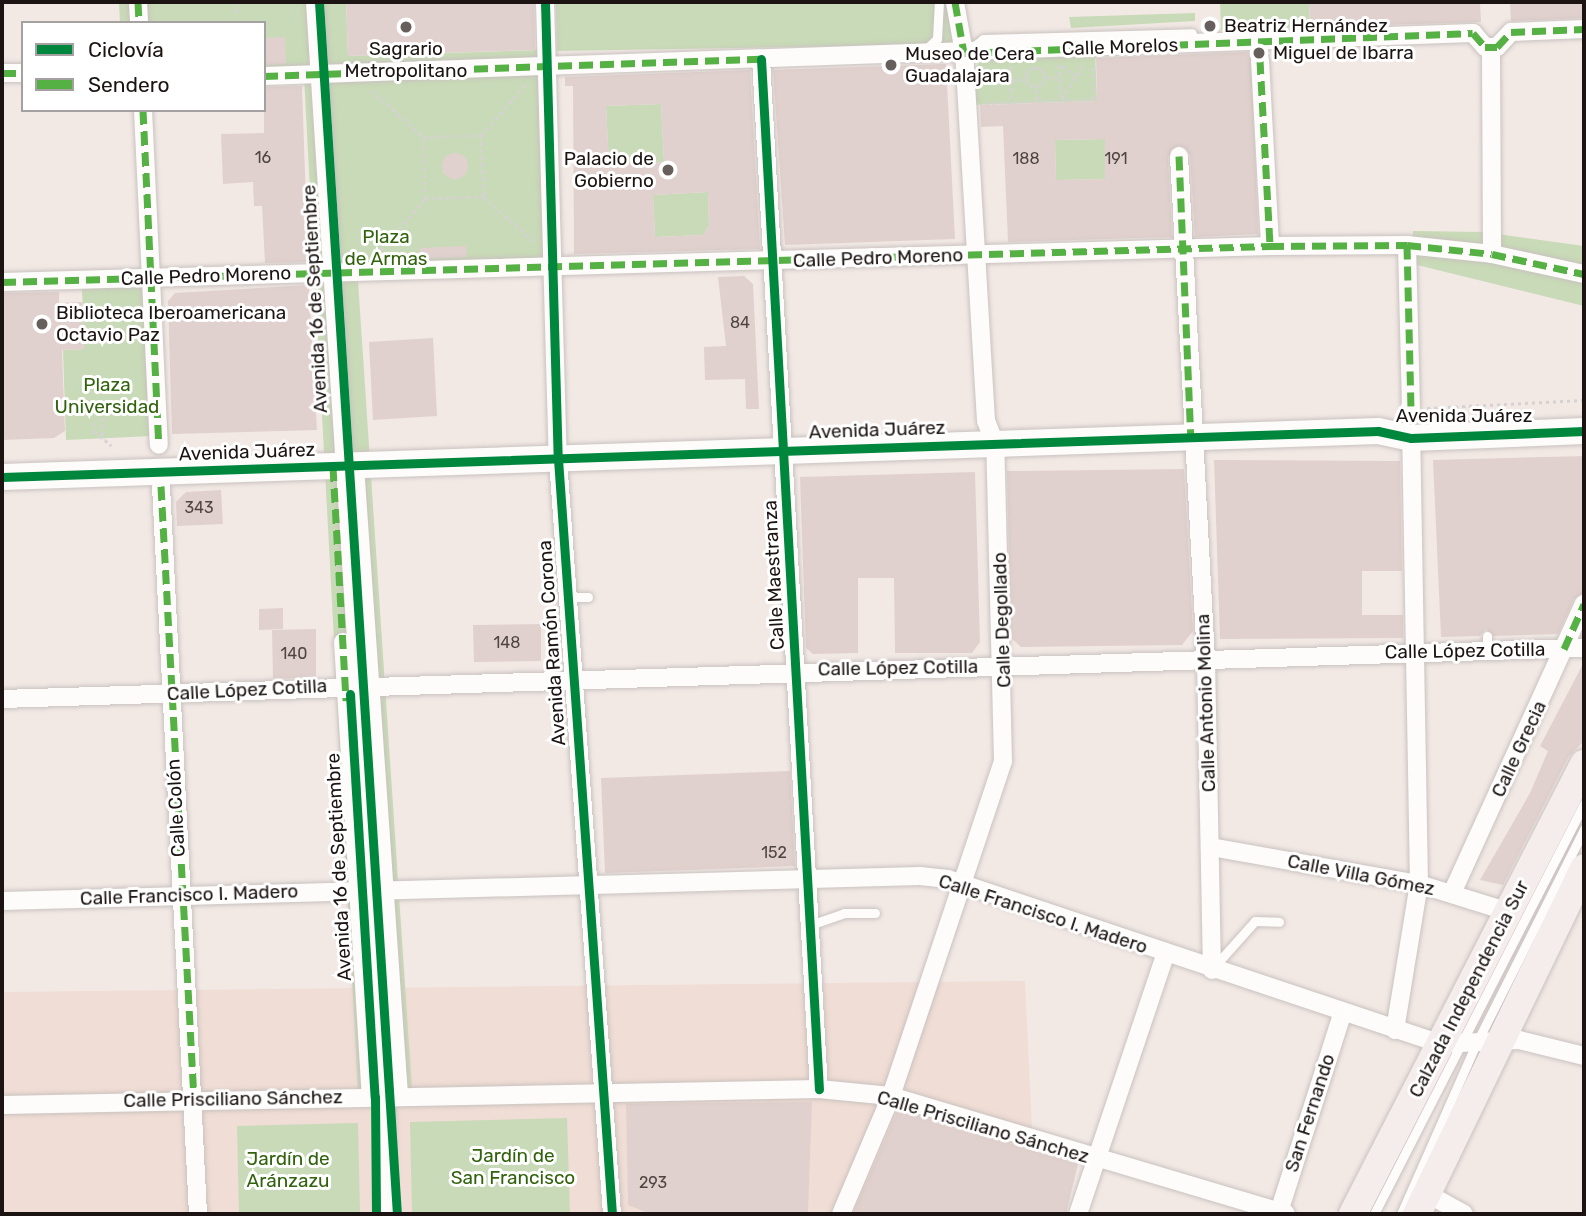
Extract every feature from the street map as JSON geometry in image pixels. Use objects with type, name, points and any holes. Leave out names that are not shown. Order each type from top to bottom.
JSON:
[{"type":"main road","name":"Avenida Juárez","points":[[2,477],[1377,431],[1410,422],[1584,413]]},
{"type":"main road","name":"Avenida Juárez","points":[[1377,431],[1410,438],[1584,431]]},
{"type":"main road","name":"Calzada Independencia Sur","points":[[1423,1204],[1509,912],[1584,764]]},
{"type":"main road","name":"Calzada Independencia Sur","points":[[1353,1214],[1584,871]]},
{"type":"street","points":[[138,2],[139,21]]},
{"type":"street","name":"Avenida 16 de Septiembre","points":[[315,2],[385,1096]]},
{"type":"street","name":"Avenida Ramón Corona","points":[[545,2],[544,66],[554,263],[558,459],[600,1092],[607,1109],[612,1214]]},
{"type":"street","name":"Calle Degollado","points":[[841,1214],[891,1096],[1003,761],[1005,666],[995,444],[986,421],[964,53],[955,2]]},
{"type":"street","name":"Calle Morelos","points":[[266,76],[1010,51],[1059,56],[1093,47],[1473,33],[1485,47],[1497,47],[1511,32],[1584,29]]},
{"type":"street","points":[[1490,55],[1492,254]]},
{"type":"street","name":"Calle Maestranza","points":[[761,59],[819,1089]]},
{"type":"street","points":[[1260,60],[1270,246]]},
{"type":"street","points":[[2,73],[21,73]]},
{"type":"street","points":[[143,112],[159,445]]},
{"type":"street","name":"Calle Antonio Molina","points":[[1179,156],[1191,437],[1206,659],[1212,970]]},
{"type":"street","points":[[1407,245],[1411,409]]},
{"type":"street","name":"Calle Pedro Moreno","points":[[2,282],[332,273],[554,263],[772,261],[1182,248],[1407,245],[1492,254],[1584,274]]},
{"type":"street","points":[[1395,1030],[1419,884],[1410,438]]},
{"type":"street","name":"Avenida 16 de Septiembre","points":[[343,466],[385,1096]]},
{"type":"street","name":"Calle Colón","points":[[160,486],[198,1214]]},
{"type":"street","name":"Calle Grecia","points":[[1452,893],[1584,604]]},
{"type":"street","name":"Calle López Cotilla","points":[[2,699],[171,694],[358,684],[1415,652],[1487,643],[1584,648]]},
{"type":"street","name":"Calle Villa Gómez","points":[[1211,847],[1419,884],[1509,912]]},
{"type":"street","name":"Calle Francisco I. Madero","points":[[2,901],[588,882],[920,876],[1395,1030],[1584,1056]]},
{"type":"street","points":[[1078,1214],[1165,955]]},
{"type":"street","name":"San Fernando","points":[[1282,1213],[1342,1014]]},
{"type":"street","name":"Calle Prisciliano Sánchez","points":[[2,1105],[819,1089],[891,1096],[1096,1160],[1282,1213]]},
{"type":"street","points":[[385,1096],[386,1214]]},
{"type":"street","points":[[1423,1204],[1464,1214]]},
{"type":"lane","points":[[919,54],[937,40],[939,2]]},
{"type":"lane","points":[[964,53],[983,40],[1192,33]]},
{"type":"lane","points":[[566,597],[588,597]]},
{"type":"lane","points":[[1401,1214],[1470,1042],[1584,804]]},
{"type":"lane","points":[[1374,1214],[1584,830]]},
{"type":"lane","points":[[810,925],[844,913],[874,913]]},
{"type":"lane","points":[[1212,970],[1255,921],[1279,922]]},
{"type":"path","points":[[236,2],[236,16]]},
{"type":"path","points":[[1061,100],[1093,47]]},
{"type":"path","points":[[967,104],[1094,99],[1093,47]]},
{"type":"path","points":[[1010,51],[1012,102]]},
{"type":"path","points":[[1059,56],[1077,76]]},
{"type":"path","points":[[1059,56],[1061,100]]},
{"type":"path","points":[[544,66],[481,135],[484,197],[554,263]]},
{"type":"path","points":[[1011,80],[1026,79],[1036,68],[1047,78],[1060,78]]},
{"type":"path","points":[[354,73],[423,137],[481,135]]},
{"type":"path","points":[[1037,89],[1047,78]]},
{"type":"path","points":[[1026,79],[1037,89],[1038,101]]},
{"type":"path","points":[[361,272],[425,199],[423,137]]},
{"type":"path","points":[[425,199],[484,197]]},
{"type":"path","points":[[1411,409],[1584,400]]},
{"type":"path","points":[[102,418],[103,440]]},
{"type":"path","points":[[93,423],[103,440],[112,446]]},
{"type":"shaded area","points":[[1025,981],[1036,1214],[2,1214],[2,992]]},
{"type":"green space","name":"Plaza de Armas","points":[[119,2],[346,2],[348,56],[540,50],[547,275],[358,281],[412,1090],[358,1091],[304,77],[266,79],[266,21],[120,21]],"holes":[[[450,154],[467,160],[460,178],[443,172]]]},
{"type":"green space","points":[[556,2],[961,2],[962,44],[557,51]]},
{"type":"green space","points":[[1220,2],[1309,2],[1310,27],[1221,30]]},
{"type":"green space","points":[[1195,13],[1195,21],[1071,28],[1069,17]]},
{"type":"green space","points":[[1095,49],[1097,101],[972,105],[971,73],[987,53]]},
{"type":"green space","points":[[661,104],[664,162],[609,164],[606,106]]},
{"type":"green space","points":[[1105,139],[1105,179],[1056,180],[1055,140]]},
{"type":"green space","points":[[708,192],[709,226],[703,235],[655,237],[653,195]]},
{"type":"green space","points":[[1413,231],[1483,232],[1584,246],[1584,306],[1413,264]]},
{"type":"green space","name":"Plaza Universidad","points":[[146,285],[152,436],[66,440],[63,350],[84,349],[82,288]]},
{"type":"green space","name":"Jardín de San Francisco","points":[[567,1118],[570,1214],[412,1214],[410,1122]]},
{"type":"green space","name":"Jardín de Aránzazu","points":[[358,1123],[360,1214],[239,1214],[237,1126]]},
{"type":"building","name":"Sagrario Metropolitano","points":[[346,2],[534,2],[535,50],[348,56]]},
{"type":"building","points":[[1309,2],[1480,2],[1481,22],[1310,27]]},
{"type":"building","points":[[1510,2],[1584,2],[1584,18],[1511,21]]},
{"type":"building","points":[[285,37],[286,64],[266,65],[266,38]]},
{"type":"building","points":[[1251,52],[1258,234],[1195,237],[1190,155],[1179,145],[1168,157],[1172,237],[1008,242],[1003,126],[981,127],[980,105],[1097,101],[1096,58]],"holes":[[[1105,139],[1105,179],[1056,180],[1055,140]]]},
{"type":"building","points":[[946,64],[955,239],[785,245],[773,70]]},
{"type":"building","name":"Palacio de Gobierno","points":[[750,70],[760,249],[574,254],[573,86],[565,86],[565,77]],"holes":[[[661,104],[664,162],[609,164],[606,106]],[[708,192],[709,226],[703,235],[655,237],[653,195]]]},
{"type":"building","points":[[302,86],[308,262],[265,263],[262,206],[254,206],[253,182],[223,184],[221,134],[264,133],[266,87]]},
{"type":"building","points":[[455,153],[464,157],[468,166],[464,175],[455,179],[446,175],[442,166],[446,157]]},
{"type":"building","points":[[466,246],[467,257],[421,259],[420,248]]},
{"type":"building","points":[[744,276],[753,284],[759,409],[746,409],[745,379],[705,380],[704,347],[726,346],[718,277]]},
{"type":"building","points":[[309,285],[317,430],[172,434],[168,301],[175,293]]},
{"type":"building","points":[[59,292],[59,303],[82,302],[84,349],[62,350],[65,431],[54,438],[2,440],[2,293]]},
{"type":"building","points":[[433,338],[437,416],[373,420],[369,342]]},
{"type":"building","points":[[1584,456],[1584,593],[1574,599],[1558,634],[1494,636],[1486,629],[1480,636],[1441,637],[1433,460]]},
{"type":"building","points":[[1214,460],[1400,461],[1402,571],[1362,571],[1362,615],[1403,615],[1403,638],[1220,639]]},
{"type":"building","points":[[1184,469],[1193,631],[1182,645],[1021,647],[1011,638],[1007,471]]},
{"type":"building","points":[[975,472],[980,642],[972,653],[895,653],[894,578],[858,578],[858,653],[813,654],[806,648],[800,477]]},
{"type":"building","points":[[221,490],[223,524],[177,526],[176,502],[186,492]]},
{"type":"building","points":[[283,608],[283,629],[259,630],[259,609]]},
{"type":"building","points":[[541,624],[541,661],[474,662],[473,625]]},
{"type":"building","points":[[316,629],[316,677],[273,679],[272,630]]},
{"type":"building","points":[[1584,662],[1584,741],[1569,756],[1503,885],[1480,880],[1530,793],[1548,751],[1540,746]]},
{"type":"building","points":[[790,771],[795,866],[605,873],[601,778]]},
{"type":"building","points":[[812,1102],[808,1214],[651,1214],[628,1205],[626,1104]]},
{"type":"building","points":[[898,1110],[1078,1164],[1066,1214],[853,1214]]},
{"type":"marked path","points":[[138,2],[139,21]]},
{"type":"marked path","points":[[955,2],[964,53],[1473,33],[1485,47],[1497,47],[1511,32],[1584,29]]},
{"type":"marked path","points":[[266,76],[761,59]]},
{"type":"marked path","points":[[1260,60],[1270,246]]},
{"type":"marked path","points":[[2,73],[21,73]]},
{"type":"marked path","points":[[143,112],[159,445]]},
{"type":"marked path","points":[[1179,156],[1191,437]]},
{"type":"marked path","points":[[1407,245],[1411,409]]},
{"type":"marked path","points":[[2,282],[1270,246],[1407,245],[1492,254],[1584,274]]},
{"type":"marked path","points":[[333,467],[346,701]]},
{"type":"marked path","points":[[161,486],[194,1100]]},
{"type":"marked path","points":[[1564,649],[1584,604]]},
{"type":"cycle path","points":[[319,2],[397,1214]]},
{"type":"cycle path","points":[[545,2],[558,459],[612,1214]]},
{"type":"cycle path","points":[[761,59],[819,1089]]},
{"type":"cycle path","points":[[2,477],[1378,431],[1411,438],[1584,431]]},
{"type":"cycle path","points":[[350,694],[375,1097],[376,1214]]},
{"type":"place","name":"Beatriz Hernández","points":[[1210,26]]},
{"type":"place","name":"Sagrario Metropolitano","points":[[406,27]]},
{"type":"place","name":"Miguel de Ibarra","points":[[1259,53]]},
{"type":"place","name":"Museo de Cera Guadalajara","points":[[891,65]]},
{"type":"place","name":"Palacio de Gobierno","points":[[668,170]]},
{"type":"place","name":"Biblioteca Iberoamericana Octavio Paz","points":[[42,324]]}]
